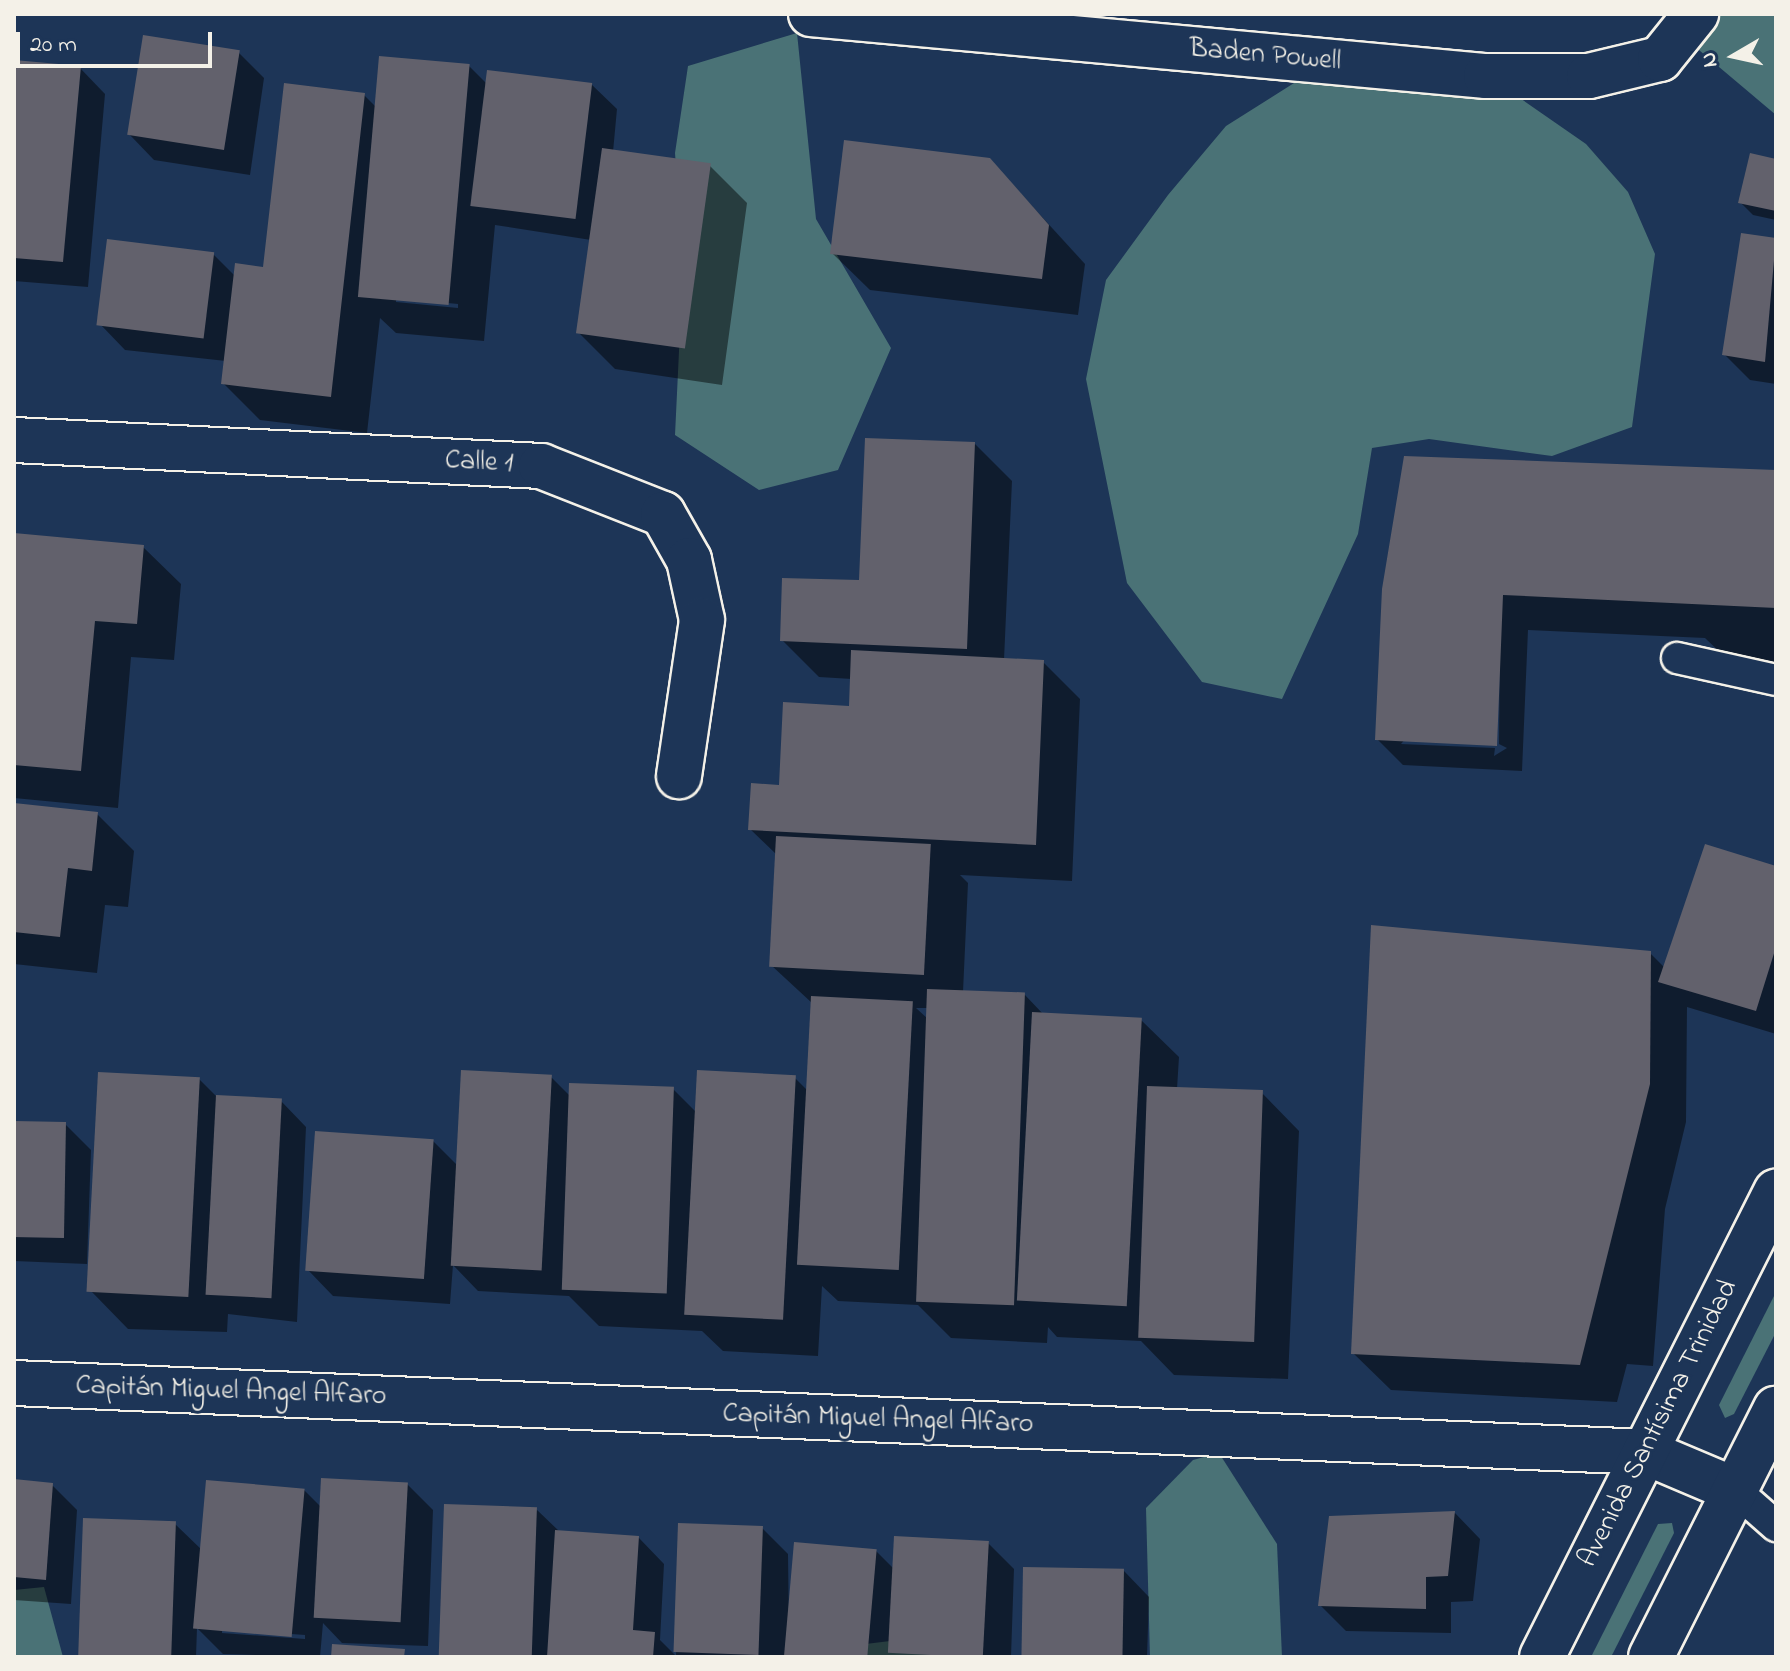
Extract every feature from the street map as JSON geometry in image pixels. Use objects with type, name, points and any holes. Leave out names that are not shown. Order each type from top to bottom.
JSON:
[{"type":"street","name":"Baden Powell","points":[[811,14],[1486,76],[1589,76],[1660,59],[1696,14]]},
{"type":"street","name":"Calle 1","points":[[14,440],[541,466],[663,514],[689,560],[702,620],[679,776]]},
{"type":"street","name":"Avenida Santísima Trinidad","points":[[1542,1657],[1776,1192]]},
{"type":"street","name":"Capitán Miguel Angel Alfaro","points":[[14,1383],[1645,1452],[1735,1490]]},
{"type":"street","points":[[1651,1657],[1776,1409]]},
{"type":"lane","points":[[1677,658],[1776,680]]},
{"type":"lane","points":[[1735,1490],[1776,1526]]},
{"type":"green space","points":[[1700,14],[1776,14],[1776,115],[1693,45]]},
{"type":"green space","points":[[797,33],[816,219],[891,348],[838,470],[759,490],[675,435],[683,267],[675,153],[688,66]]},
{"type":"green space","points":[[1313,71],[1491,78],[1586,144],[1628,192],[1655,254],[1632,427],[1552,456],[1429,439],[1372,448],[1358,534],[1282,699],[1202,682],[1127,583],[1086,379],[1106,280],[1168,195],[1226,126]]},
{"type":"green space","points":[[1776,1292],[1776,1332],[1734,1414],[1725,1418],[1719,1405]]},
{"type":"green space","points":[[1219,1453],[1277,1544],[1282,1657],[1150,1657],[1146,1508],[1193,1460]]},
{"type":"green space","points":[[1672,1523],[1674,1533],[1611,1657],[1591,1657],[1658,1524]]},
{"type":"green space","points":[[44,1587],[63,1657],[14,1657],[14,1590]]},
{"type":"green space","points":[[890,1641],[959,1657],[815,1657],[833,1648]]},
{"type":"building","points":[[143,35],[240,50],[224,150],[127,135]]},
{"type":"building","points":[[379,56],[470,64],[449,305],[358,297]]},
{"type":"building","points":[[14,60],[81,66],[63,262],[14,258]]},
{"type":"building","points":[[487,70],[592,83],[576,219],[470,206]]},
{"type":"building","points":[[284,83],[365,93],[331,397],[221,384],[235,263],[263,267]]},
{"type":"building","points":[[844,140],[990,158],[1049,225],[1042,279],[830,254]]},
{"type":"building","points":[[602,148],[711,163],[685,348],[576,333]]},
{"type":"building","points":[[1750,153],[1776,159],[1776,211],[1738,203]]},
{"type":"building","points":[[1741,233],[1776,238],[1765,362],[1722,355]]},
{"type":"building","points":[[107,239],[214,252],[204,339],[96,325]]},
{"type":"building","points":[[865,438],[975,442],[967,649],[780,641],[782,578],[859,580]]},
{"type":"building","points":[[1404,456],[1776,470],[1776,608],[1503,595],[1497,746],[1375,740],[1382,589]]},
{"type":"building","points":[[14,533],[144,545],[137,624],[95,621],[81,771],[14,765]]},
{"type":"building","points":[[851,650],[1044,660],[1036,845],[748,830],[751,783],[779,785],[783,702],[849,706]]},
{"type":"building","points":[[14,803],[98,812],[92,871],[68,868],[60,937],[14,932]]},
{"type":"building","points":[[776,836],[931,844],[924,975],[769,967]]},
{"type":"building","points":[[1705,844],[1776,866],[1776,947],[1756,1011],[1658,982]]},
{"type":"building","points":[[1371,925],[1651,951],[1650,1084],[1580,1365],[1351,1354]]},
{"type":"building","points":[[927,989],[1025,992],[1014,1305],[916,1302]]},
{"type":"building","points":[[811,996],[913,1001],[899,1270],[797,1265]]},
{"type":"building","points":[[1032,1012],[1142,1018],[1127,1306],[1017,1301]]},
{"type":"building","points":[[461,1070],[552,1075],[542,1270],[451,1266]]},
{"type":"building","points":[[697,1070],[796,1075],[783,1320],[684,1315]]},
{"type":"building","points":[[98,1072],[200,1077],[188,1297],[86,1292]]},
{"type":"building","points":[[569,1083],[674,1087],[667,1294],[562,1290]]},
{"type":"building","points":[[1147,1086],[1263,1090],[1254,1342],[1138,1338]]},
{"type":"building","points":[[216,1095],[282,1098],[271,1298],[206,1295]]},
{"type":"building","points":[[14,1121],[66,1122],[64,1238],[14,1237]]},
{"type":"building","points":[[315,1131],[434,1139],[424,1279],[305,1271]]},
{"type":"building","points":[[321,1478],[408,1483],[401,1622],[314,1618]]},
{"type":"building","points":[[14,1479],[53,1483],[46,1580],[14,1577]]},
{"type":"building","points":[[206,1480],[305,1489],[292,1637],[193,1628]]},
{"type":"building","points":[[444,1504],[537,1507],[532,1657],[439,1657]]},
{"type":"building","points":[[1455,1511],[1448,1576],[1426,1577],[1426,1609],[1318,1606],[1329,1516]]},
{"type":"building","points":[[83,1518],[176,1521],[171,1657],[78,1657]]},
{"type":"building","points":[[678,1523],[763,1526],[758,1655],[673,1652]]},
{"type":"building","points":[[555,1530],[639,1536],[633,1630],[655,1632],[653,1657],[547,1657]]},
{"type":"building","points":[[894,1536],[989,1541],[983,1657],[888,1653]]},
{"type":"building","points":[[794,1542],[877,1549],[867,1657],[784,1657]]},
{"type":"building","points":[[1023,1567],[1124,1569],[1122,1657],[1021,1657]]},
{"type":"building","points":[[332,1644],[405,1649],[404,1657],[331,1657]]}]
